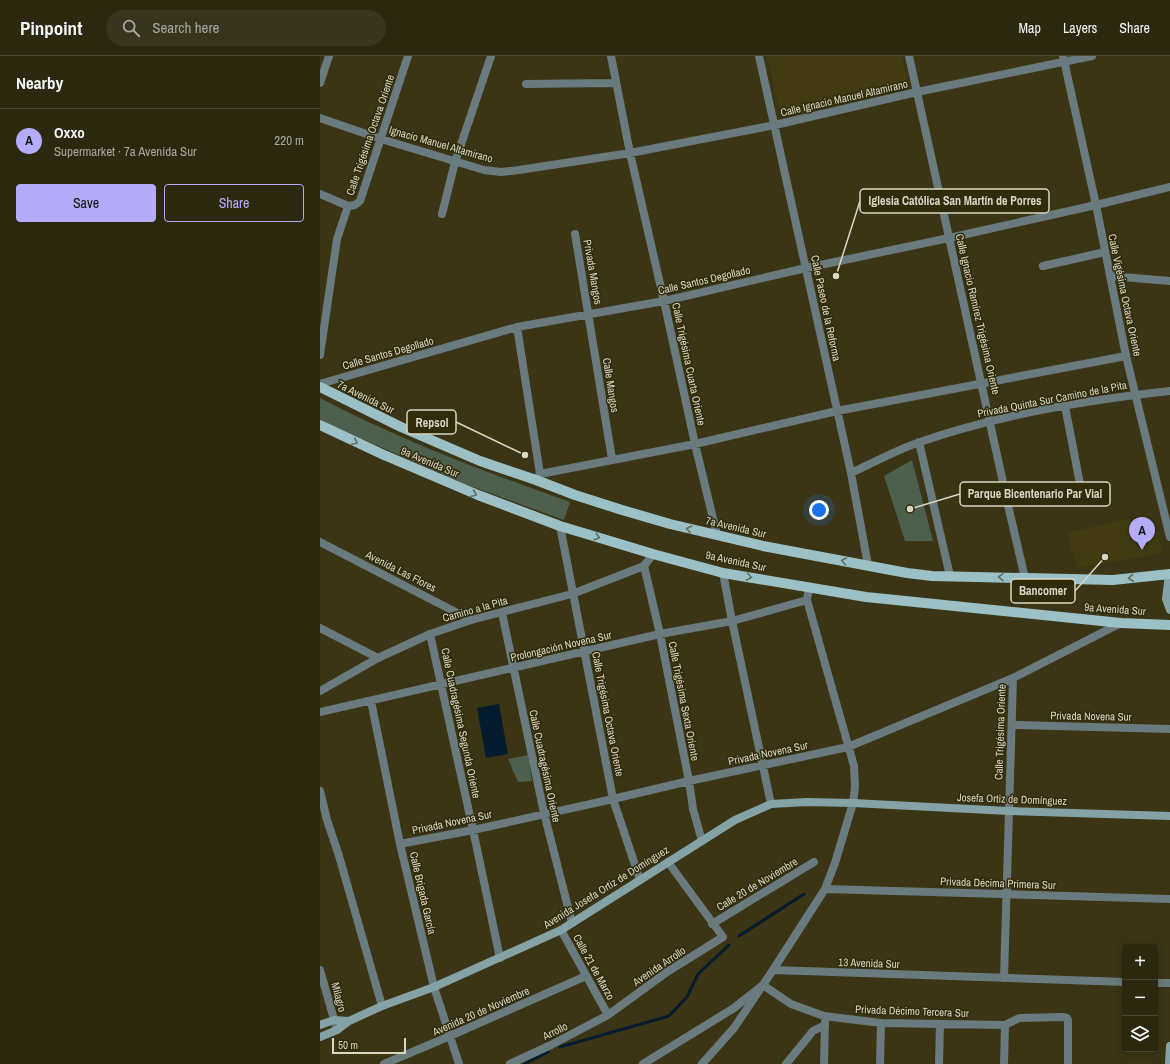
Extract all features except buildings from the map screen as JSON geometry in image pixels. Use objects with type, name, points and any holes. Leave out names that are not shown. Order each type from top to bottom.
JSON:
[{"type":"main road","name":"7a Avenida Sur","points":[[320,387],[369,412],[480,461],[538,477],[575,495],[622,510],[670,524],[763,546],[907,572],[950,576],[1113,580],[1170,573]]},
{"type":"main road","name":"9a Avenida Sur","points":[[322,426],[478,496],[560,526],[723,573],[866,597],[1121,623],[1170,625]]},
{"type":"main road","points":[[1170,573],[1166,599],[1170,610]]},
{"type":"main road","name":"Avenida Josefa Ortiz de Domínguez","points":[[320,1037],[338,1030],[350,1021],[382,1006],[434,987],[561,930],[735,820],[771,804],[808,802],[853,803]]},
{"type":"main road","name":"Josefa Ortiz de Domínguez","points":[[853,803],[1009,811],[1170,816]]},
{"type":"main road","name":"Avenida Josefa Ortiz de Domínguez","points":[[320,1025],[334,1020],[350,1021]]},
{"type":"main road","points":[[1169,1064],[1170,1046]]},
{"type":"street","points":[[320,83],[329,56]]},
{"type":"street","name":"Calle Trigésima Octava Oriente","points":[[320,355],[337,239],[348,206],[355,205],[360,202],[408,56]]},
{"type":"street","points":[[442,214],[455,162],[491,56]]},
{"type":"street","name":"Calle Trigésima Cuarta Oriente","points":[[611,56],[630,153],[695,444],[717,535]]},
{"type":"street","name":"Calle Paseo de la Reforma","points":[[759,56],[851,473],[868,565]]},
{"type":"street","name":"Calle Ignacio Ramírez Trigésima Oriente","points":[[909,56],[1010,514],[1026,578]]},
{"type":"street","name":"Calle Ignacio Manuel Altamirano","points":[[630,153],[774,125],[1063,59],[1092,56]]},
{"type":"street","name":"Calle Vigésima Octava Oriente","points":[[1063,59],[1096,205],[1126,356],[1170,537]]},
{"type":"street","points":[[526,84],[616,83]]},
{"type":"street","name":"Ignacio Manuel Altamirano","points":[[320,118],[455,162],[484,170],[501,172],[630,153]]},
{"type":"street","name":"Calle Santos Degollado","points":[[320,384],[517,327],[664,301],[806,268],[1096,205],[1170,187]]},
{"type":"street","points":[[320,194],[348,206]]},
{"type":"street","name":"Privada Mangos","points":[[575,234],[589,314]]},
{"type":"street","points":[[1043,266],[1105,252]]},
{"type":"street","points":[[1110,276],[1170,281]]},
{"type":"street","name":"Calle Mangos","points":[[589,314],[612,459]]},
{"type":"street","points":[[517,327],[538,477],[612,459],[695,444],[837,411],[1126,356]]},
{"type":"street","name":"Privada Quinta Sur Camino de la Pita","points":[[851,473],[919,442],[990,420],[1065,406],[1170,391]]},
{"type":"street","points":[[1065,406],[1081,489]]},
{"type":"street","points":[[919,442],[950,576]]},
{"type":"street","name":"Calle Trigésima Octava Oriente","points":[[560,526],[613,799],[640,880]]},
{"type":"street","name":"Avenida Las Flores","points":[[320,542],[471,620]]},
{"type":"street","points":[[644,566],[653,554]]},
{"type":"street","name":"Camino a la Pita","points":[[320,690],[378,658],[430,634],[471,620],[572,594],[644,566]]},
{"type":"street","name":"Calle Trigésima Sexta Oriente","points":[[644,566],[660,634],[689,780],[693,809],[702,841]]},
{"type":"street","points":[[723,573],[771,804]]},
{"type":"street","points":[[702,1064],[734,1028],[825,888],[835,864],[853,803],[855,787],[854,766],[807,600],[809,587]]},
{"type":"street","name":"Prolongación Novena Sur","points":[[320,712],[660,634],[732,621],[807,600]]},
{"type":"street","name":"Calle Cuadragésima Oriente","points":[[502,613],[544,813],[572,923]]},
{"type":"street","name":"Privada Novena Sur","points":[[400,844],[473,830],[544,813],[613,799],[689,780],[848,746],[1013,678],[1121,623]]},
{"type":"street","points":[[320,628],[378,658]]},
{"type":"street","name":"Calle Cuadragésima Segunda Oriente","points":[[430,634],[500,958]]},
{"type":"street","name":"Calle Trigésima Oriente","points":[[1004,978],[1013,678]]},
{"type":"street","name":"Calle Brigada García","points":[[371,701],[400,844],[434,987],[459,1064]]},
{"type":"street","name":"Privada Novena Sur","points":[[1012,725],[1170,729]]},
{"type":"street","points":[[320,791],[327,820],[339,856],[382,1006]]},
{"type":"street","points":[[668,862],[712,924]]},
{"type":"street","name":"Calle 20 de Noviembre","points":[[712,924],[814,862]]},
{"type":"street","name":"Privada Décima Primera Sur","points":[[825,888],[1006,895],[1170,899]]},
{"type":"street","name":"Avenida Arrollo","points":[[608,1015],[667,972],[723,937],[712,924]]},
{"type":"street","name":"Calle 21 de Marzo","points":[[561,930],[608,1015]]},
{"type":"street","name":"Milagro","points":[[320,970],[338,1030]]},
{"type":"street","name":"13 Avenida Sur","points":[[773,970],[1122,982]]},
{"type":"street","name":"Avenida 20 de Noviembre","points":[[384,1064],[586,976]]},
{"type":"street","points":[[1158,982],[1170,983]]},
{"type":"street","points":[[643,1064],[734,1008],[762,984]]},
{"type":"street","name":"Privada Décimo Tercera Sur","points":[[762,984],[791,1004],[825,1021],[1005,1025],[1020,1018],[1067,1018],[1068,1064]]},
{"type":"street","name":"Arrollo","points":[[510,1064],[551,1045],[608,1015]]},
{"type":"street","points":[[786,1064],[813,1031],[825,1021]]},
{"type":"street","points":[[824,1064],[825,1021]]},
{"type":"street","points":[[880,1064],[881,1023]]},
{"type":"street","points":[[939,1064],[940,1024]]},
{"type":"street","points":[[1004,1064],[1005,1025]]},
{"type":"shaded area","points":[[767,56],[902,56],[908,86],[782,119]]},
{"type":"shaded area","points":[[1130,518],[1132,532],[1139,531],[1140,538],[1157,531],[1162,553],[1077,568],[1067,533]]},
{"type":"green space","points":[[320,398],[381,428],[443,454],[570,502],[564,520],[465,484],[335,427],[320,419]]},
{"type":"green space","points":[[912,460],[933,541],[905,541],[884,476]]},
{"type":"green space","points":[[528,755],[532,781],[518,782],[508,759]]},
{"type":"water","points":[[499,704],[508,754],[486,758],[477,708]]},
{"type":"waterway","points":[[739,936],[804,894]]},
{"type":"waterway","points":[[560,1047],[669,1016],[687,997],[698,974],[729,945]]},
{"type":"waterway","points":[[524,1064],[548,1052]]},
{"type":"place","name":"Iglesia Católica San Martín de Porres","points":[[836,276]]},
{"type":"place","name":"Repsol","points":[[525,455]]},
{"type":"place","name":"Parque Bicentenario Par Vial","points":[[910,509]]},
{"type":"place","name":"Oxxo","points":[[1142,550]]},
{"type":"place","name":"Bancomer","points":[[1105,557]]}]
